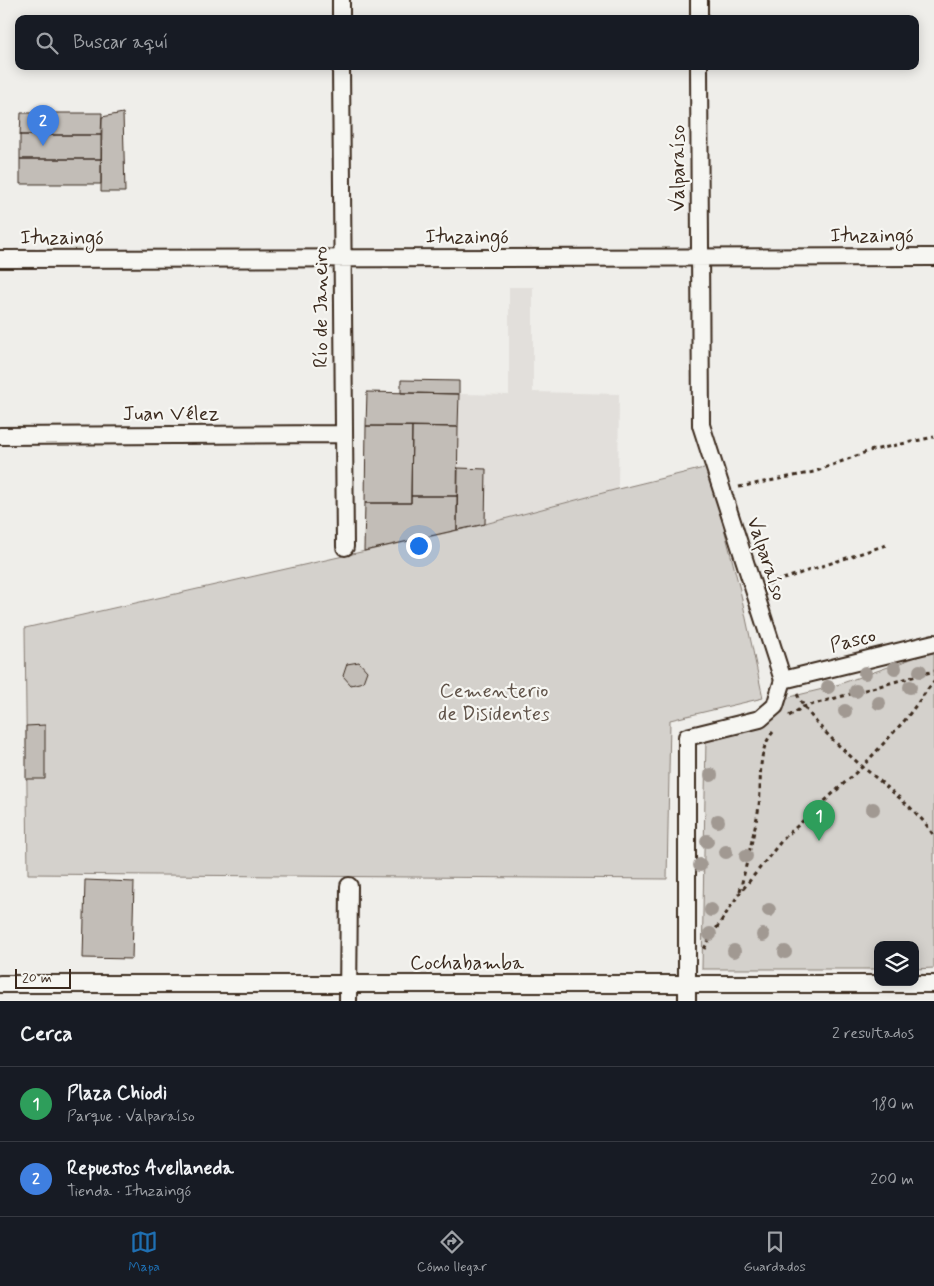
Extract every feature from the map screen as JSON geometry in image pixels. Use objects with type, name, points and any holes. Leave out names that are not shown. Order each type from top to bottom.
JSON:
[{"type":"street","points":[[341,0],[341,15]]},
{"type":"street","points":[[699,0],[699,15]]},
{"type":"street","name":"Río de Janeiro","points":[[341,70],[345,547]]},
{"type":"street","name":"Valparaíso","points":[[699,70],[701,425],[782,680]]},
{"type":"street","name":"Ituzaingó","points":[[0,259],[934,258]]},
{"type":"street","name":"Juan Vélez","points":[[0,436],[343,434]]},
{"type":"street","name":"Pasco","points":[[782,680],[934,643]]},
{"type":"street","points":[[687,1001],[687,737],[760,719],[775,706],[782,680]]},
{"type":"street","points":[[348,993],[349,886]]},
{"type":"street","name":"Cochabamba","points":[[0,984],[348,993],[687,984],[934,984]]},
{"type":"path","points":[[722,491],[814,472],[869,451],[934,437]]},
{"type":"path","points":[[753,588],[889,544]]},
{"type":"path","points":[[784,720],[804,707],[934,671]]},
{"type":"path","points":[[782,680],[796,693],[804,707],[862,767],[909,806],[934,836]]},
{"type":"path","points":[[702,954],[710,938],[739,894],[783,839],[862,767],[905,720],[934,681]]},
{"type":"path","points":[[739,894],[759,809],[762,762],[767,739],[778,726]]},
{"type":"shaded area","points":[[509,287],[533,287],[533,392],[619,394],[618,489],[485,524],[364,551],[367,392],[509,395]]},
{"type":"green space","name":"Cementerio de Disidentes","points":[[708,467],[740,590],[763,698],[670,720],[667,879],[28,874],[25,628],[485,524]]},
{"type":"green space","points":[[934,651],[934,968],[919,969],[919,941],[874,941],[874,969],[702,969],[706,738],[760,724],[790,697],[831,687]]},
{"type":"building","points":[[21,113],[102,113],[101,135],[20,135]]},
{"type":"building","points":[[123,113],[125,192],[101,192],[102,117]]},
{"type":"building","points":[[20,135],[101,135],[101,159],[20,159]]},
{"type":"building","points":[[20,159],[101,159],[101,184],[20,184]]},
{"type":"building","points":[[401,380],[459,381],[459,394],[401,393]]},
{"type":"building","points":[[367,392],[459,394],[458,427],[366,426]]},
{"type":"building","points":[[366,426],[412,426],[411,503],[365,503]]},
{"type":"building","points":[[412,426],[458,427],[457,496],[411,496]]},
{"type":"building","points":[[458,468],[486,469],[485,524],[457,530]]},
{"type":"building","points":[[411,496],[457,496],[457,530],[364,551],[365,503],[411,503]]},
{"type":"building","points":[[359,662],[367,671],[363,682],[351,685],[343,676],[347,664]]},
{"type":"building","points":[[45,725],[45,779],[26,779],[26,726]]},
{"type":"building","points":[[85,880],[134,882],[132,959],[83,958]]},
{"type":"place","name":"Repuestos Avellaneda","points":[[43,146]]},
{"type":"place","name":"Plaza Chiodi","points":[[819,841]]}]
